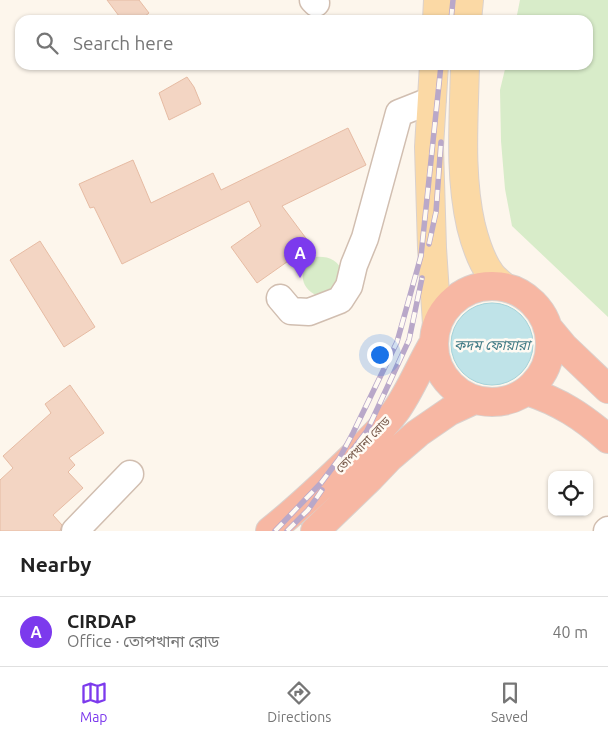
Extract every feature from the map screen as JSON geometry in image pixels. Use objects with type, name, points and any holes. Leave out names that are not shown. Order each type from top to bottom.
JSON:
[{"type":"highway","points":[[490,285],[503,286],[524,294],[540,309],[549,329],[551,345],[549,360],[543,374],[521,395],[506,401],[474,400],[452,387],[444,378],[434,354],[436,333],[448,306],[463,293],[490,285]]},
{"type":"highway","points":[[549,329],[564,347],[608,389]]},
{"type":"highway","name":"তোপখানা রোড","points":[[270,531],[320,488],[394,413],[411,387],[436,333]]},
{"type":"highway","points":[[527,391],[565,406],[590,423],[608,439]]},
{"type":"highway","points":[[315,531],[369,480],[390,457],[418,433],[450,411],[474,400]]},
{"type":"main road","points":[[437,15],[438,0]]},
{"type":"main road","points":[[468,15],[469,0]]},
{"type":"main road","points":[[434,70],[429,147],[436,333]]},
{"type":"main road","points":[[465,70],[463,144],[465,196],[474,238],[481,258],[490,273],[503,286]]},
{"type":"lane","points":[[280,298],[291,312],[309,312],[340,300],[349,286],[354,265],[365,238],[399,114],[432,100]]},
{"type":"lane","points":[[75,531],[130,474]]},
{"type":"green space","points":[[520,0],[608,0],[608,317],[512,226],[505,189],[501,141],[500,90],[505,70],[593,70],[593,15],[517,15]]},
{"type":"green space","points":[[316,257],[324,257],[336,262],[342,273],[340,285],[318,296],[307,288],[303,277],[306,266]]},
{"type":"water","name":"কদম ফোয়ারা","points":[[492,303],[508,306],[521,315],[530,328],[533,344],[530,360],[521,373],[508,382],[492,385],[476,382],[463,373],[454,360],[451,344],[454,328],[463,315],[476,306]]},
{"type":"building","points":[[107,0],[139,0],[149,13],[146,15],[118,15]]},
{"type":"building","points":[[187,77],[194,87],[201,104],[169,120],[159,93]]},
{"type":"building","points":[[348,128],[366,165],[282,206],[311,245],[257,283],[231,247],[261,226],[249,201],[122,264],[94,207],[90,208],[79,184],[133,160],[151,203],[213,173],[221,190]]},
{"type":"building","points":[[40,241],[95,327],[64,347],[10,260]]},
{"type":"building","points":[[70,385],[104,433],[69,458],[75,465],[68,472],[83,488],[53,515],[62,525],[60,531],[0,531],[0,480],[13,468],[3,456],[51,413],[45,404]]},
{"type":"railway","points":[[452,15],[453,0]]},
{"type":"railway","points":[[275,531],[321,483],[339,459],[397,342],[421,256],[440,70]]},
{"type":"railway","points":[[429,244],[436,212],[441,142]]},
{"type":"railway","points":[[345,460],[367,431],[409,340],[422,278]]},
{"type":"railway","points":[[287,531],[308,510],[322,490]]},
{"type":"place","name":"CIRDAP","points":[[300,278]]}]
